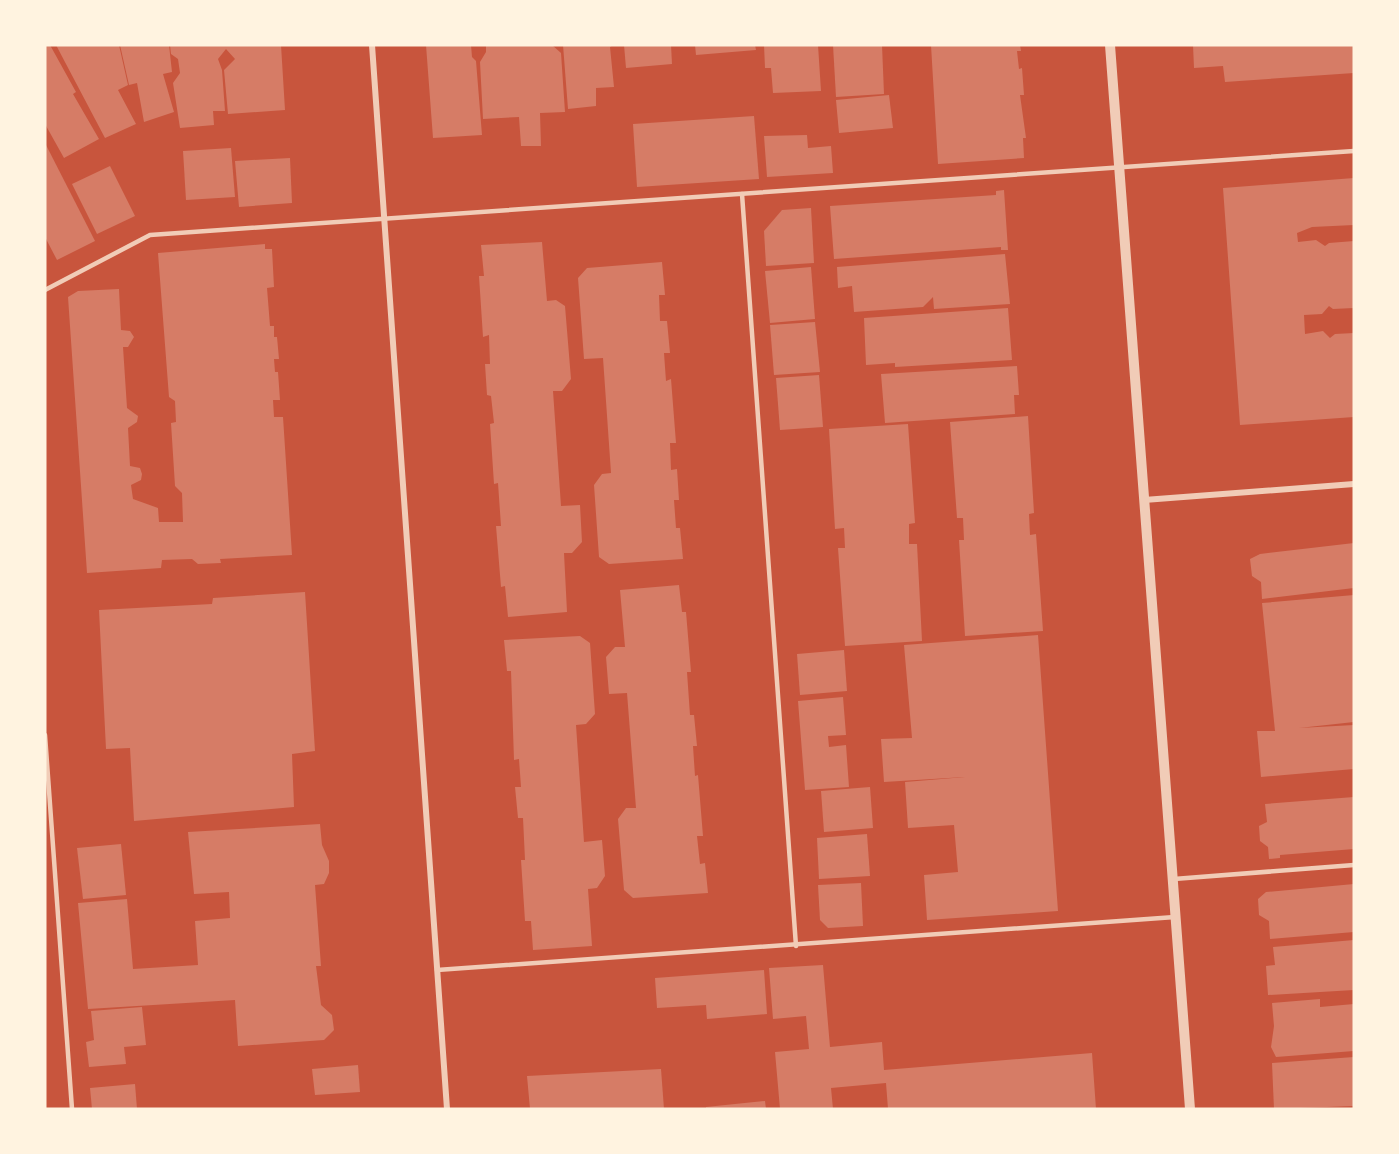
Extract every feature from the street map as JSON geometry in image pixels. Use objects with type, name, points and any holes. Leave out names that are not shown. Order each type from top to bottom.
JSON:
[{"type":"street","points":[[372,45],[447,1109]]},
{"type":"street","points":[[1110,45],[1190,1109]]},
{"type":"street","points":[[1144,500],[1354,484]]},
{"type":"lane","points":[[45,290],[150,235],[1354,151]]},
{"type":"lane","points":[[742,194],[796,945]]},
{"type":"lane","points":[[45,735],[72,1109]]},
{"type":"lane","points":[[1173,879],[1354,865]]},
{"type":"lane","points":[[437,970],[1175,917]]},
{"type":"building","points":[[45,45],[50,45],[76,92],[73,94],[99,139],[64,158],[45,124]]},
{"type":"building","points":[[56,45],[119,45],[128,85],[118,90],[136,124],[105,138]]},
{"type":"building","points":[[120,45],[169,45],[172,72],[163,74],[174,112],[144,122],[137,83],[129,85]]},
{"type":"building","points":[[170,45],[281,45],[285,110],[228,114],[224,70],[235,59],[226,49],[218,59],[222,70],[225,111],[213,111],[214,125],[180,128],[173,83],[180,73],[178,59],[171,54]]},
{"type":"building","points":[[426,45],[471,45],[472,57],[476,61],[482,135],[433,138]]},
{"type":"building","points":[[486,45],[552,45],[561,53],[565,112],[540,113],[541,146],[521,146],[519,117],[483,119],[480,62],[486,52]]},
{"type":"building","points":[[563,45],[613,45],[610,47],[614,87],[596,88],[596,106],[568,109]]},
{"type":"building","points":[[624,45],[671,45],[672,64],[626,68]]},
{"type":"building","points":[[695,45],[755,45],[756,50],[696,55]]},
{"type":"building","points":[[764,45],[818,45],[821,91],[773,93],[771,68],[765,68]]},
{"type":"building","points":[[833,45],[882,45],[884,94],[836,97]]},
{"type":"building","points":[[931,45],[1020,45],[1021,51],[1017,51],[1019,69],[1022,68],[1024,95],[1020,95],[1026,138],[1023,138],[1024,158],[938,164]]},
{"type":"building","points":[[1193,45],[1354,45],[1354,73],[1225,82],[1223,66],[1194,68]]},
{"type":"building","points":[[889,95],[893,128],[839,133],[836,100]]},
{"type":"building","points":[[754,116],[759,179],[637,187],[633,124]]},
{"type":"building","points":[[807,135],[808,148],[831,146],[833,173],[767,177],[764,136]]},
{"type":"building","points":[[45,143],[95,241],[57,260],[45,237]]},
{"type":"building","points":[[231,148],[235,197],[186,200],[183,151]]},
{"type":"building","points":[[290,158],[292,203],[239,207],[235,161]]},
{"type":"building","points":[[110,166],[135,216],[97,234],[72,184]]},
{"type":"building","points":[[1354,178],[1354,225],[1312,227],[1297,233],[1298,242],[1316,240],[1325,246],[1329,243],[1354,241],[1354,308],[1333,309],[1329,306],[1322,314],[1304,315],[1305,334],[1323,331],[1330,338],[1335,334],[1354,333],[1354,417],[1240,425],[1223,188]]},
{"type":"building","points":[[1004,190],[1008,250],[1001,250],[1001,247],[834,259],[830,206],[996,195],[996,191]]},
{"type":"building","points":[[811,208],[814,263],[766,266],[764,231],[782,210]]},
{"type":"building","points":[[542,242],[547,301],[556,300],[565,306],[571,379],[562,391],[553,391],[561,506],[580,505],[582,542],[572,553],[564,553],[567,612],[508,617],[505,586],[501,587],[496,526],[501,526],[498,483],[494,484],[490,424],[494,423],[491,396],[487,395],[485,364],[490,364],[489,335],[483,337],[479,276],[484,276],[481,245]]},
{"type":"building","points":[[265,244],[265,249],[272,249],[274,287],[267,288],[270,326],[274,326],[274,337],[277,337],[279,359],[274,359],[275,372],[278,372],[280,400],[273,400],[274,417],[283,417],[292,555],[220,559],[221,563],[198,564],[192,559],[162,560],[161,568],[87,573],[68,297],[78,291],[119,289],[121,330],[130,331],[134,337],[128,347],[123,347],[127,408],[138,416],[137,422],[128,428],[130,466],[140,468],[142,474],[141,480],[131,485],[133,499],[158,508],[159,522],[183,522],[182,493],[175,486],[171,423],[176,422],[175,401],[169,397],[158,253]]},
{"type":"building","points":[[1005,254],[1010,304],[934,309],[933,297],[923,307],[854,312],[852,286],[838,288],[837,267]]},
{"type":"building","points":[[662,262],[665,295],[659,295],[660,321],[667,321],[670,353],[664,353],[666,381],[671,379],[676,443],[670,443],[671,470],[677,469],[679,500],[674,500],[676,528],[680,528],[683,559],[609,564],[599,557],[594,485],[602,474],[611,473],[603,358],[584,359],[578,278],[587,268]]},
{"type":"building","points":[[811,267],[815,319],[770,323],[765,271]]},
{"type":"building","points":[[1008,308],[1012,360],[895,367],[895,363],[866,365],[864,318]]},
{"type":"building","points":[[815,322],[820,372],[774,375],[770,325]]},
{"type":"building","points":[[1017,366],[1019,395],[1014,395],[1015,414],[885,423],[881,374]]},
{"type":"building","points":[[819,375],[823,427],[780,430],[776,378]]},
{"type":"building","points":[[1028,416],[1034,513],[1029,514],[1030,535],[1036,534],[1043,631],[965,636],[959,540],[964,540],[963,518],[957,518],[950,422]]},
{"type":"building","points":[[908,424],[915,523],[909,524],[909,544],[917,544],[922,641],[845,646],[838,548],[845,548],[844,528],[835,529],[829,429]]},
{"type":"building","points":[[1354,543],[1354,588],[1262,599],[1261,582],[1252,576],[1250,559],[1260,554]]},
{"type":"building","points":[[679,585],[682,612],[686,612],[691,672],[687,672],[690,715],[694,715],[697,746],[693,746],[703,836],[697,836],[700,864],[705,863],[708,893],[633,898],[624,890],[618,819],[626,808],[636,808],[627,693],[609,694],[606,657],[615,647],[625,647],[620,590]]},
{"type":"building","points":[[305,592],[315,751],[292,754],[294,807],[134,821],[130,748],[106,749],[99,610],[212,604],[213,598]]},
{"type":"building","points":[[1354,595],[1354,722],[1299,728],[1354,725],[1354,769],[1261,777],[1257,731],[1275,731],[1262,603]]},
{"type":"building","points":[[1038,635],[1058,911],[927,920],[924,875],[958,872],[954,825],[908,828],[905,782],[965,777],[884,782],[881,739],[912,738],[904,645]]},
{"type":"building","points":[[580,636],[590,643],[595,714],[586,724],[576,725],[584,842],[602,840],[605,876],[597,888],[588,889],[592,946],[533,950],[531,921],[525,921],[521,860],[525,860],[523,818],[518,818],[515,787],[521,787],[519,759],[514,760],[511,671],[507,671],[504,640]]},
{"type":"building","points":[[844,650],[847,691],[800,695],[797,654]]},
{"type":"building","points":[[843,697],[846,735],[828,736],[829,747],[846,745],[849,787],[805,790],[798,701]]},
{"type":"building","points":[[870,787],[873,828],[824,832],[821,791]]},
{"type":"building","points":[[1354,797],[1354,849],[1280,855],[1280,858],[1269,859],[1268,847],[1260,841],[1259,826],[1267,822],[1265,804]]},
{"type":"building","points":[[320,824],[322,845],[329,861],[329,873],[324,884],[315,885],[321,966],[316,966],[321,1005],[332,1015],[334,1030],[324,1040],[238,1046],[235,1000],[88,1009],[78,903],[127,899],[133,969],[198,965],[195,921],[230,918],[229,892],[194,894],[188,832]]},
{"type":"building","points":[[867,834],[870,876],[819,879],[817,838]]},
{"type":"building","points":[[121,844],[126,895],[83,899],[77,848]]},
{"type":"building","points":[[861,883],[863,926],[828,928],[820,920],[818,885]]},
{"type":"building","points":[[1354,884],[1354,932],[1270,939],[1269,921],[1259,915],[1258,899],[1266,892]]},
{"type":"building","points":[[1354,940],[1354,990],[1268,995],[1266,966],[1275,965],[1273,947]]},
{"type":"building","points":[[823,965],[830,1047],[882,1042],[884,1070],[1092,1053],[1096,1109],[888,1109],[886,1083],[831,1088],[833,1109],[780,1109],[775,1052],[809,1049],[806,1016],[773,1019],[769,968]]},
{"type":"building","points":[[764,970],[767,1014],[707,1019],[706,1005],[657,1008],[655,978]]},
{"type":"building","points":[[1320,999],[1320,1007],[1354,1004],[1354,1051],[1276,1057],[1271,1047],[1274,1026],[1272,1003]]},
{"type":"building","points":[[142,1007],[146,1045],[124,1047],[126,1064],[89,1067],[86,1042],[94,1040],[91,1011]]},
{"type":"building","points":[[1354,1057],[1354,1106],[1274,1109],[1272,1063]]},
{"type":"building","points":[[358,1065],[360,1092],[315,1095],[312,1069]]},
{"type":"building","points":[[661,1069],[664,1109],[530,1109],[527,1076]]},
{"type":"building","points":[[135,1084],[137,1109],[92,1109],[90,1088]]},
{"type":"building","points":[[765,1101],[766,1109],[706,1109],[706,1107]]}]
